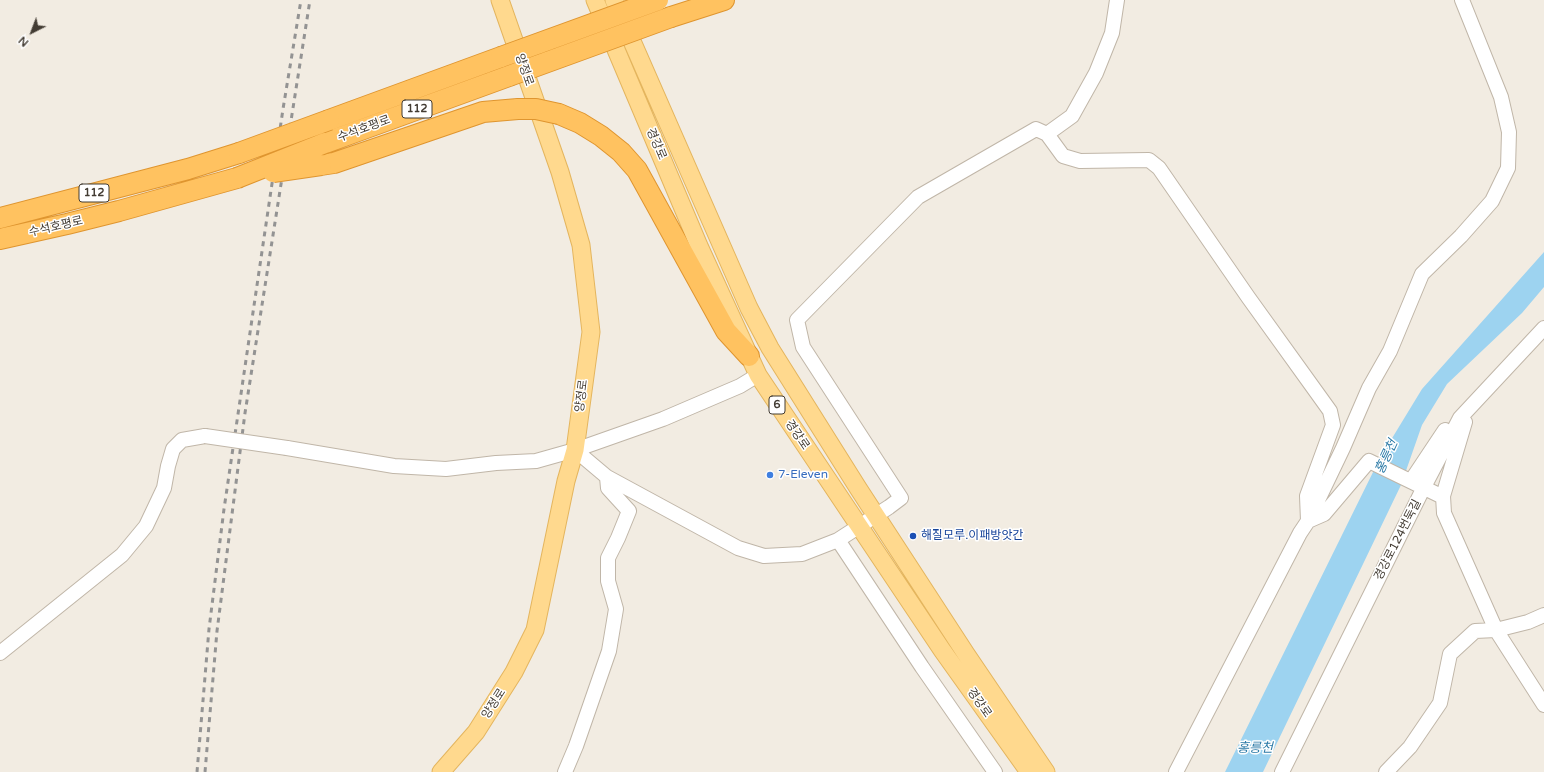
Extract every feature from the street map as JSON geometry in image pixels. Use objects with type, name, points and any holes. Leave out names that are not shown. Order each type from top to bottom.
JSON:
[{"type":"highway","name":"수석호평로","points":[[0,218],[188,169],[239,153],[658,0]]},
{"type":"highway","name":"수석호평로","points":[[0,239],[67,224],[237,178],[325,143],[671,17],[724,0]]},
{"type":"highway","points":[[237,178],[334,163],[483,112],[536,109],[560,114],[580,123],[601,136],[621,152],[637,170],[726,331],[749,356]]},
{"type":"main road","name":"양정로","points":[[441,772],[476,732],[514,672],[535,630],[566,482],[575,450],[591,332],[581,245],[560,172],[500,0]]},
{"type":"main road","name":"경강로","points":[[595,0],[700,246],[758,375],[942,650],[1029,772]]},
{"type":"main road","name":"경강로","points":[[614,0],[749,308],[781,367],[966,654],[1046,772]]},
{"type":"street","points":[[1047,134],[1072,116],[1096,73],[1112,33],[1117,0]]},
{"type":"street","points":[[1176,772],[1308,521],[1343,448],[1369,388],[1390,351],[1422,274],[1461,236],[1492,201],[1508,168],[1509,132],[1501,96],[1462,0]]},
{"type":"street","points":[[575,450],[607,477],[738,548],[764,556],[802,554],[838,540],[859,528],[901,498],[803,348],[797,320],[918,197],[1036,129],[1047,134],[1063,156],[1080,161],[1149,160],[1159,168],[1248,297],[1330,411],[1333,425],[1307,496],[1308,521]]},
{"type":"street","name":"경강로124번둑길","points":[[1282,772],[1460,418],[1544,328]]},
{"type":"street","points":[[0,653],[122,555],[146,526],[164,488],[173,449],[182,440],[205,436],[394,466],[446,469],[496,463],[536,461],[575,450],[663,419],[740,386],[758,375]]},
{"type":"street","points":[[1411,481],[1450,422],[1467,411]]},
{"type":"street","points":[[1467,411],[1443,497],[1444,513],[1496,630],[1544,705]]},
{"type":"street","points":[[1308,521],[1324,514],[1369,461],[1443,497]]},
{"type":"street","points":[[565,772],[576,746],[609,651],[616,609],[608,581],[608,558],[629,512],[608,488],[607,477]]},
{"type":"street","points":[[838,540],[922,667],[995,772]]},
{"type":"street","points":[[1386,772],[1410,747],[1440,703],[1450,654],[1475,631],[1496,630],[1528,622],[1544,615]]},
{"type":"water","name":"홍릉천","points":[[1544,252],[1544,287],[1522,313],[1447,384],[1422,425],[1401,485],[1263,772],[1225,772],[1380,458],[1422,389]]},
{"type":"railway","points":[[197,772],[209,629],[224,509],[283,109],[301,0]]},
{"type":"railway","points":[[205,772],[217,631],[245,413],[310,0]]},
{"type":"place","name":"7-Eleven","points":[[770,475]]},
{"type":"place","name":"해질모루.이패방앗간","points":[[913,536]]}]
